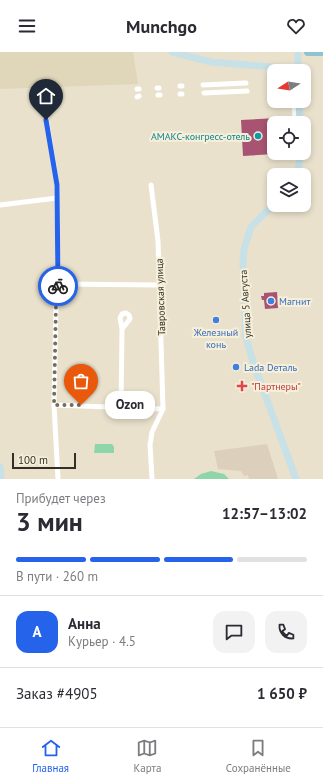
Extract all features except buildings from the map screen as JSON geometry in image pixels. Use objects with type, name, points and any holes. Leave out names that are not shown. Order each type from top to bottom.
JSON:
[{"type":"main road","points":[[308,52],[322,52]]},
{"type":"street","points":[[172,52],[211,62],[267,67]]},
{"type":"street","points":[[298,52],[298,64]]},
{"type":"street","points":[[203,85],[246,83]]},
{"type":"street","points":[[204,93],[247,90]]},
{"type":"street","points":[[45,110],[57,185],[58,284],[56,302],[54,405],[58,479]]},
{"type":"street","name":"Тавровская улица","points":[[151,185],[158,241],[163,409]]},
{"type":"street","points":[[0,205],[57,198]]},
{"type":"street","name":"улица 5 Августа","points":[[267,211],[250,227],[244,249],[243,264],[246,337],[253,362],[296,479]]},
{"type":"street","points":[[58,284],[159,285]]},
{"type":"street","points":[[121,406],[122,329]]},
{"type":"street","points":[[54,405],[121,406],[163,409],[152,432],[150,445],[152,479]]},
{"type":"street","points":[[0,467],[1,479]]},
{"type":"shaded area","points":[[0,52],[133,52],[138,84],[0,89]]},
{"type":"shaded area","points":[[267,444],[278,479],[249,479],[248,475],[244,476],[241,471],[218,469],[214,451]]},
{"type":"green space","points":[[95,444],[112,444],[114,447],[114,453],[94,453]]},
{"type":"green space","points":[[211,471],[224,474],[229,479],[194,479],[201,474]]},
{"type":"way so far","points":[[58,286],[56,302],[54,405],[81,405]]},
{"type":"place","name":"АМАКС-конгресс-отель","points":[[258,136]]},
{"type":"place","name":"Магнит","points":[[271,301]]},
{"type":"place","name":"Железный конь","points":[[216,320]]},
{"type":"place","name":"Lada Dеталь","points":[[236,367]]},
{"type":"place","name":"\"Партнеры\"","points":[[242,386]]},
{"type":"place","name":"Ozon","points":[[81,405]]},
{"type":"route","points":[[46,120],[57,185],[58,286]]}]
